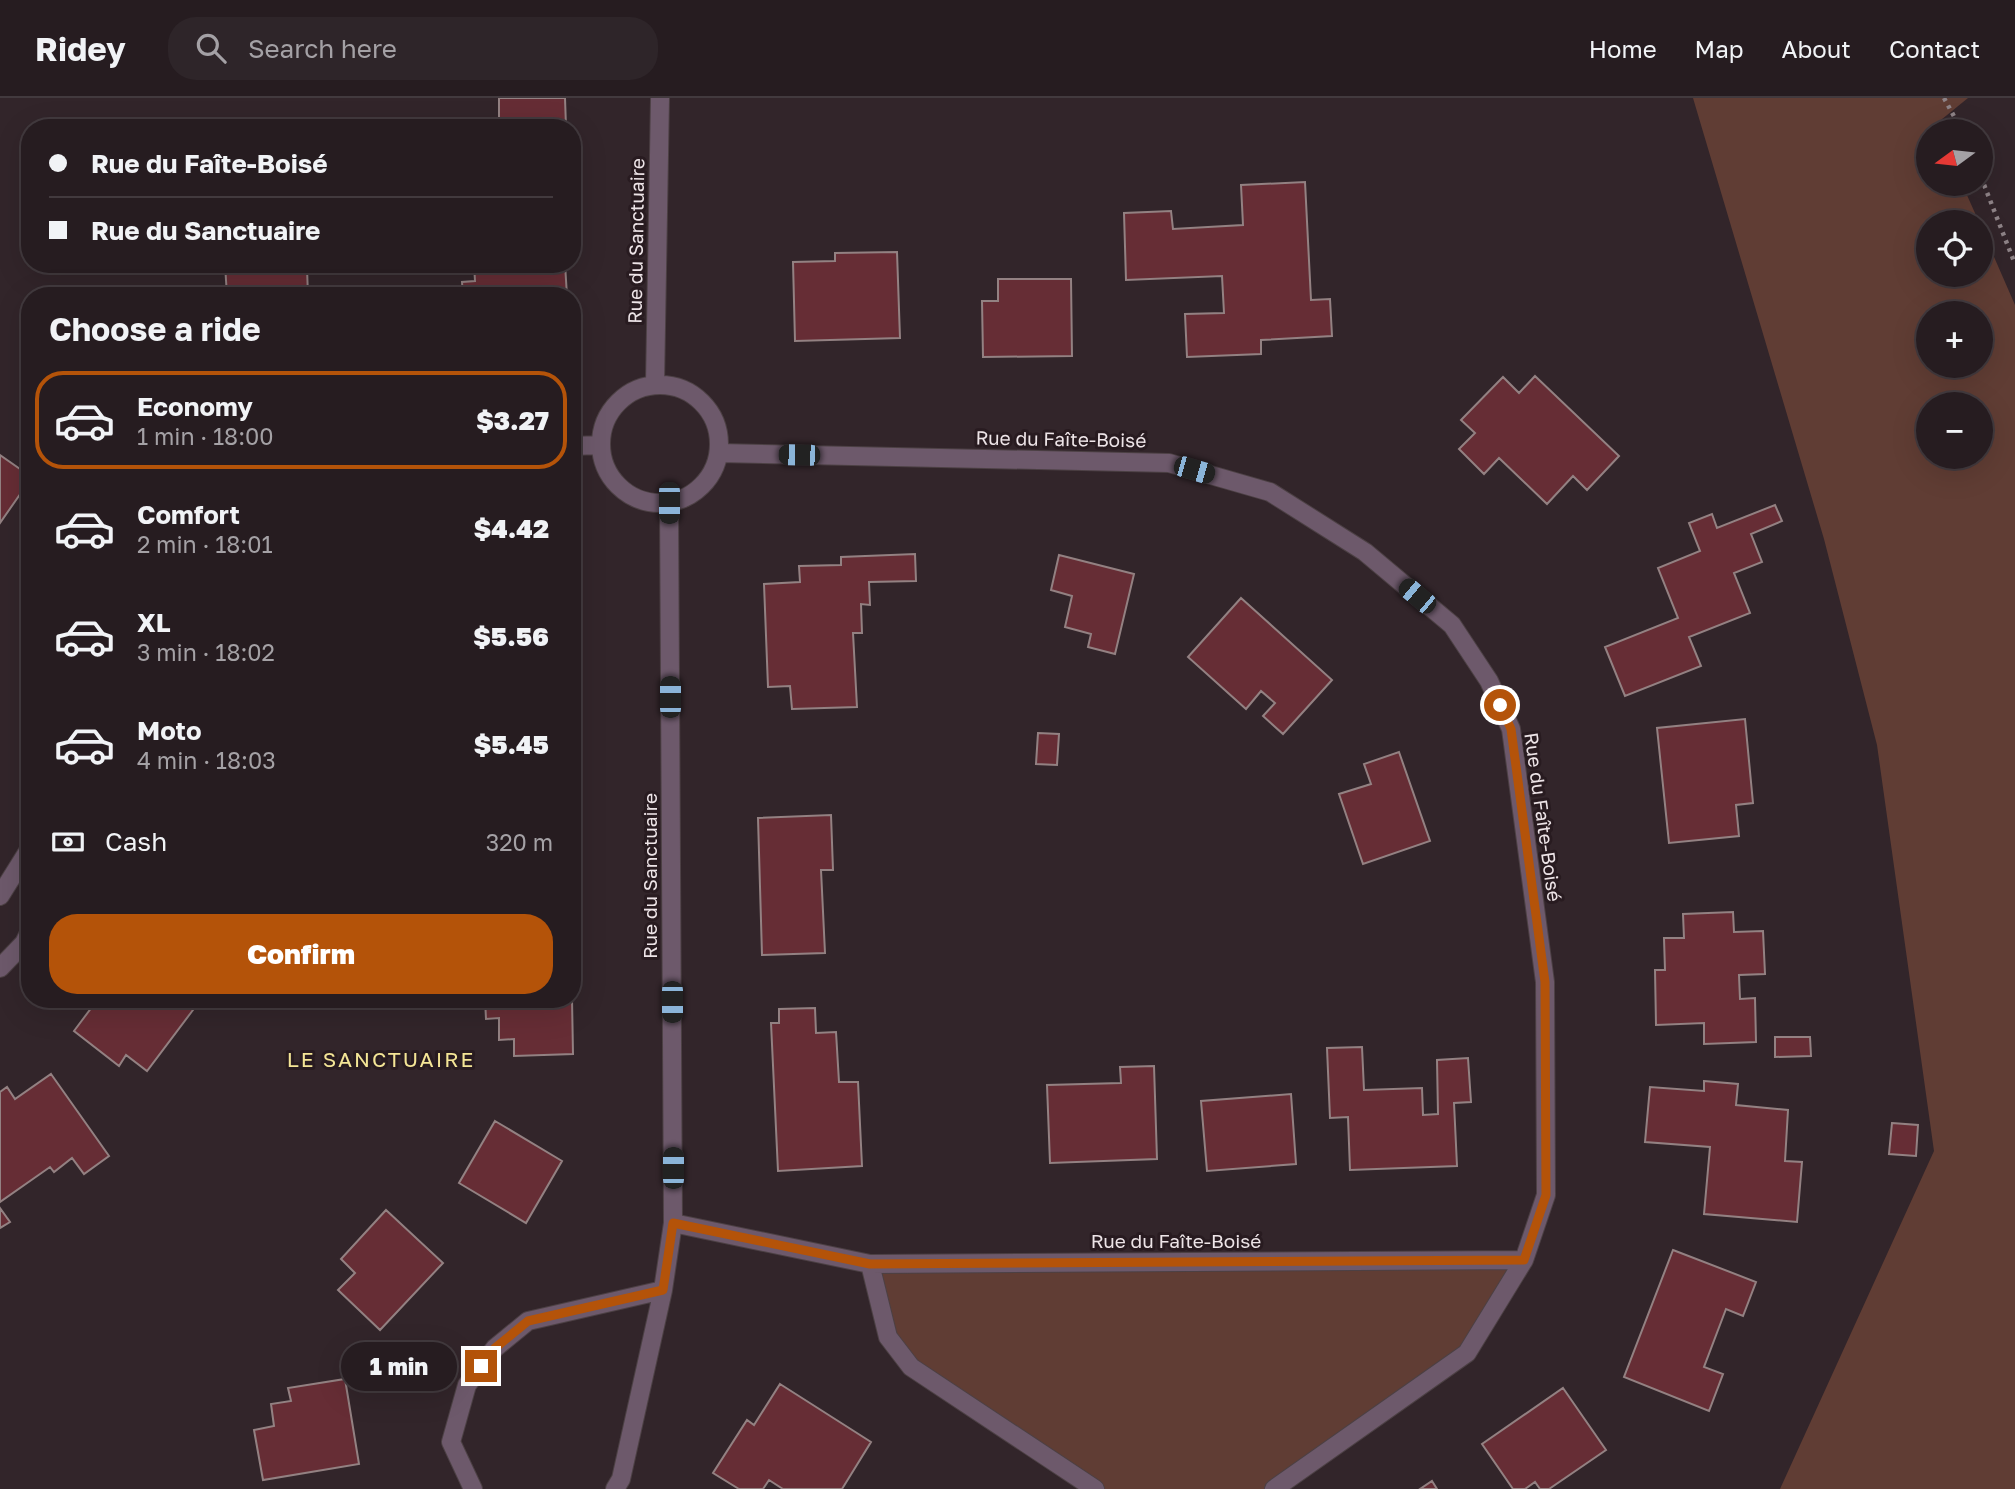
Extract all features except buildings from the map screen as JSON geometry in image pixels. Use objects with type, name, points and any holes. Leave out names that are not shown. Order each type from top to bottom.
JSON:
[{"type":"street","name":"Rue du Sanctuaire","points":[[655,384],[660,98]]},
{"type":"street","points":[[655,384],[681,389],[704,403],[714,418],[720,435],[719,453],[713,471],[703,487],[688,498],[669,503],[649,503],[630,496],[615,482],[604,466],[601,445],[603,428],[610,411],[622,398],[655,384]]},
{"type":"street","points":[[581,446],[601,445]]},
{"type":"street","name":"Rue du Faîte-Boisé","points":[[719,453],[1169,463],[1270,492],[1365,552],[1452,625],[1489,681],[1511,729],[1545,982],[1546,1195],[1524,1260],[1467,1353],[1274,1489]]},
{"type":"street","name":"Rue du Sanctuaire","points":[[615,1489],[621,1479],[663,1290],[673,1223],[669,503]]},
{"type":"street","points":[[0,896],[21,862]]},
{"type":"street","points":[[0,968],[21,946]]},
{"type":"street","name":"Rue du Faîte-Boisé","points":[[673,1223],[870,1264],[1524,1260]]},
{"type":"street","points":[[870,1264],[888,1337],[911,1367],[1095,1489]]},
{"type":"street","points":[[473,1489],[452,1442],[467,1385],[495,1348],[528,1321],[663,1290]]},
{"type":"path","points":[[1944,98],[1955,119]]},
{"type":"path","points":[[1988,196],[2015,264]]},
{"type":"shaded area","points":[[1693,98],[1968,98],[1942,119],[1916,119],[1916,196],[1967,196],[1974,210],[1916,210],[1916,287],[1993,287],[1993,255],[2015,305],[2015,1489],[1780,1489],[1934,1151],[1877,745],[1824,539]]},
{"type":"shaded area","points":[[1524,1260],[1467,1353],[1274,1489],[1095,1489],[911,1367],[888,1337],[870,1264]]},
{"type":"district","name":"LE SANCTUAIRE","points":[[381,1060]]},
{"type":"route","points":[[481,1366],[495,1348],[528,1321],[663,1290],[673,1223],[870,1264],[1524,1260],[1546,1195],[1545,982],[1511,729],[1500,705]]}]
